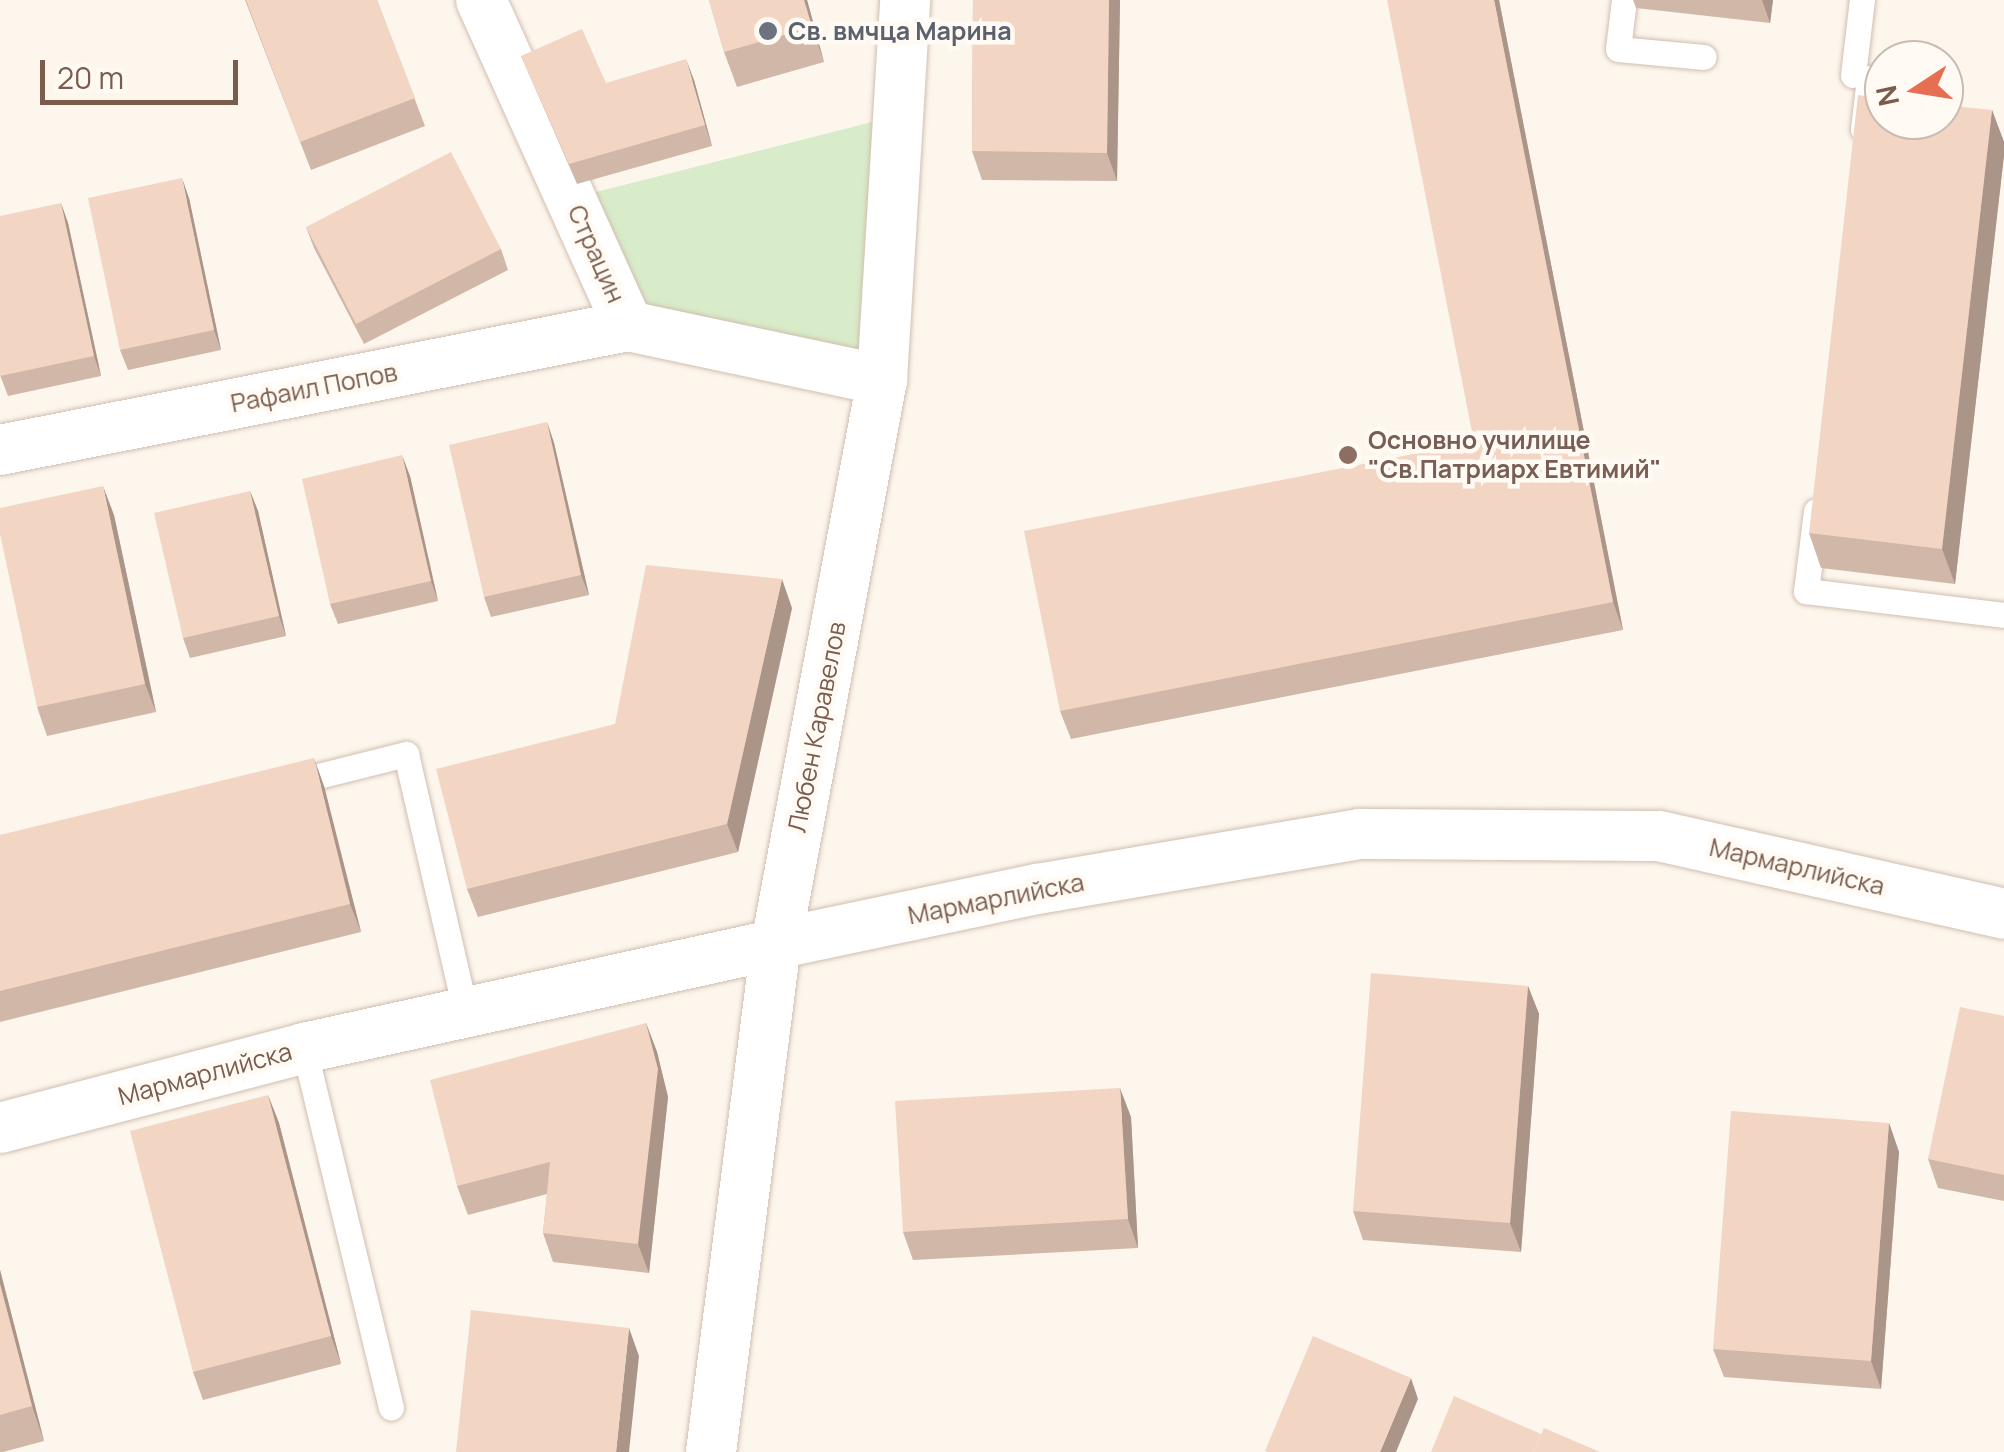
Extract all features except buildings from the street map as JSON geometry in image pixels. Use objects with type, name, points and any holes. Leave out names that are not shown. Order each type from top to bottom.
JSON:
[{"type":"street","name":"Страцин","points":[[481,0],[628,326],[882,380]]},
{"type":"street","name":"Любен Каравелов","points":[[711,1452],[776,944],[882,380],[905,0]]},
{"type":"street","name":"Рафаил Попов","points":[[0,450],[628,326]]},
{"type":"street","name":"Мармарлийска","points":[[0,1128],[304,1048],[776,944],[1038,888],[1359,834],[1659,836],[2004,914]]},
{"type":"lane","points":[[1624,0],[1618,49],[1704,57]]},
{"type":"lane","points":[[1859,157],[1862,0]]},
{"type":"lane","points":[[1818,492],[1806,590],[2004,615]]},
{"type":"lane","points":[[251,792],[406,754],[466,1013]]},
{"type":"lane","points":[[304,1048],[391,1408]]},
{"type":"green space","points":[[872,122],[865,357],[644,311],[592,193]]},
{"type":"place","name":"Св. вмчца Марина","points":[[768,31]]},
{"type":"place","name":"Основно училище \"Св.Патриарх Евтимий\"","points":[[1348,455]]}]
